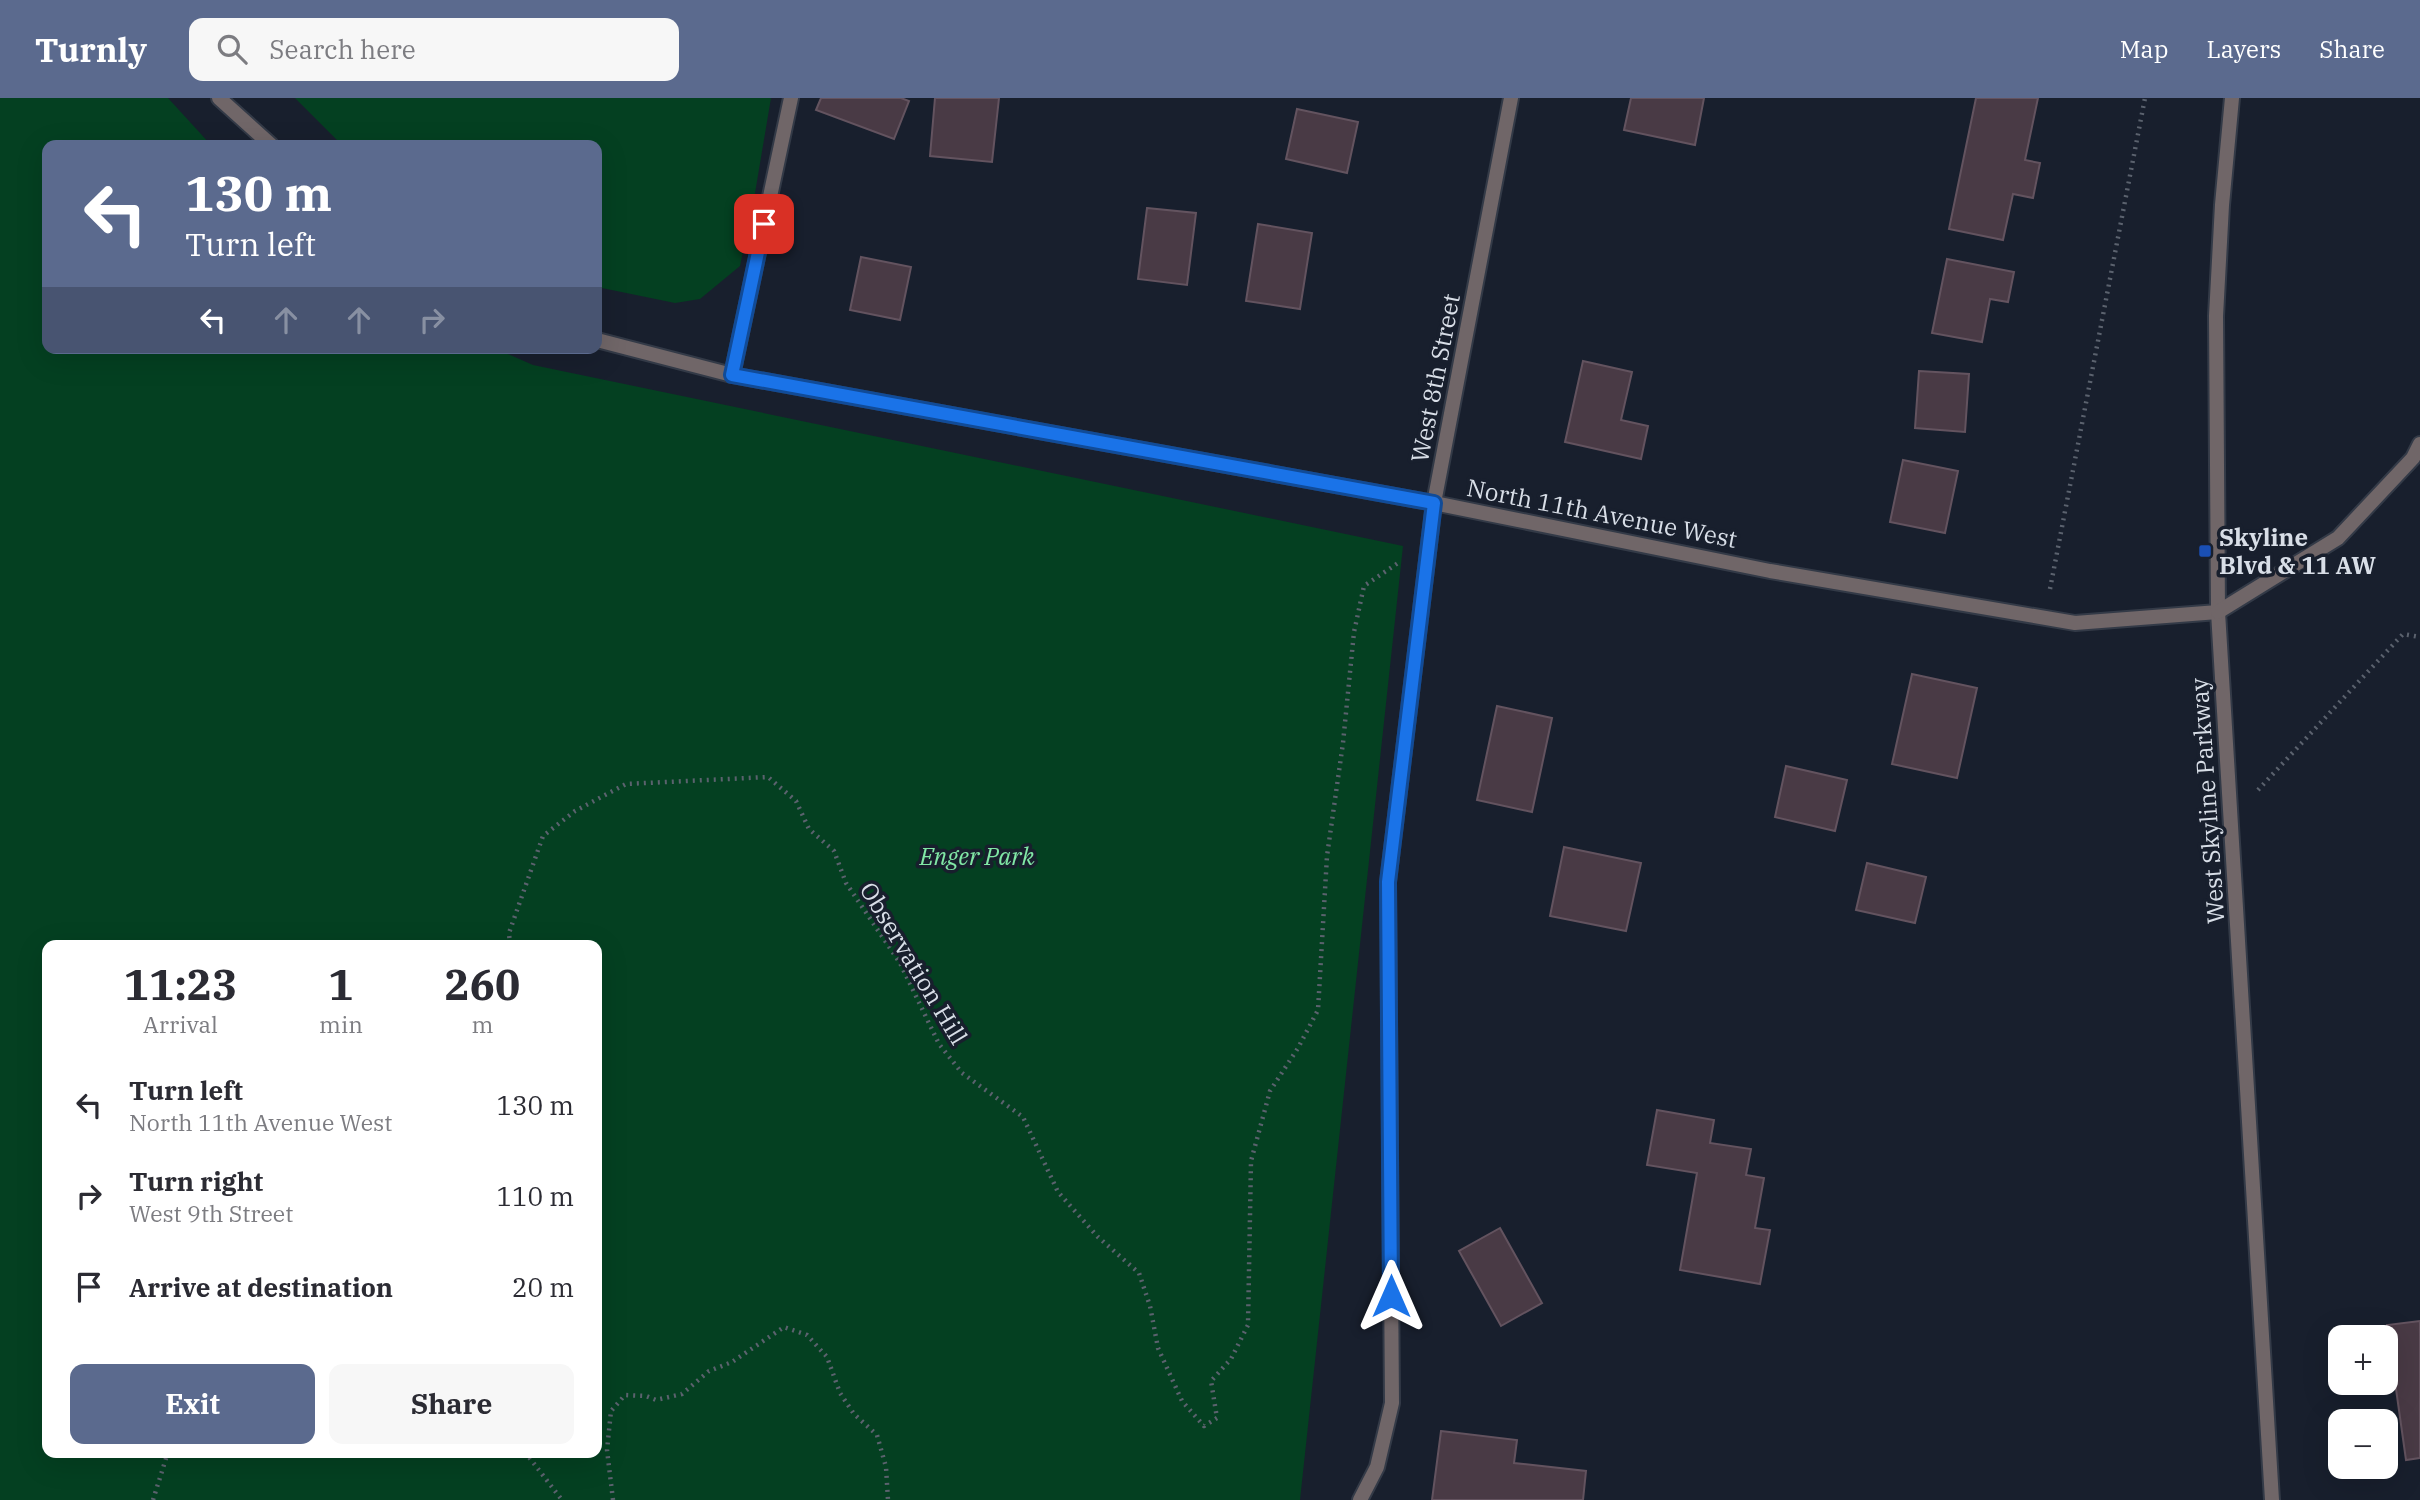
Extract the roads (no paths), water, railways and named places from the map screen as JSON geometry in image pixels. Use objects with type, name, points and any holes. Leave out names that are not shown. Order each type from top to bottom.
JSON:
[{"type":"street","points":[[219,98],[265,140]]},
{"type":"street","points":[[732,375],[791,98]]},
{"type":"street","name":"West 8th Street","points":[[1360,1500],[1377,1467],[1392,1403],[1388,882],[1434,503],[1511,98]]},
{"type":"street","name":"West Skyline Parkway","points":[[2232,98],[2222,205],[2216,316],[2218,612],[2272,1500]]},
{"type":"street","name":"North 11th Avenue West","points":[[602,341],[732,375],[1434,503],[1770,570],[2045,618],[2075,623],[2218,612]]},
{"type":"street","points":[[2218,612],[2338,538],[2413,458],[2420,444]]},
{"type":"place","name":"Skyline Blvd & 11 AW","points":[[2205,551]]},
{"type":"park label","name":"Enger Park","points":[[977,856]]}]
